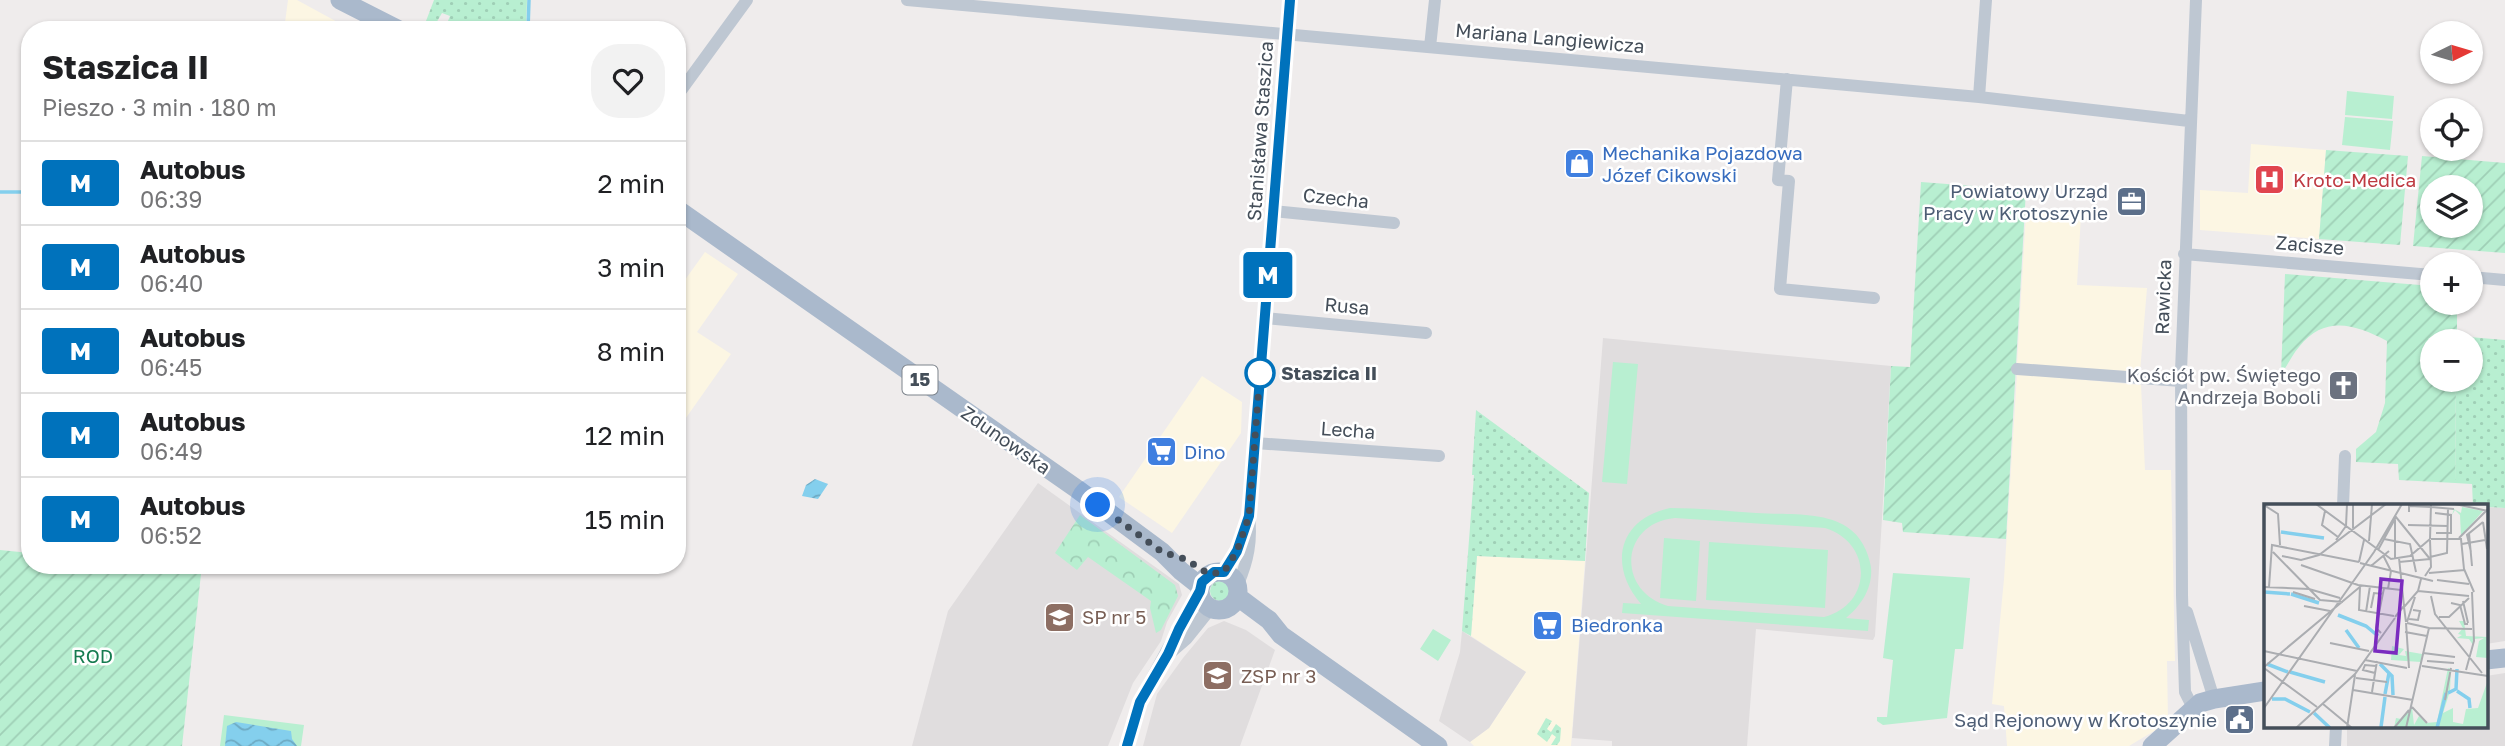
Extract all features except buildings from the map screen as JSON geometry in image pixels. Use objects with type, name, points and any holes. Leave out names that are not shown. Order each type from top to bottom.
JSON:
[{"type":"main road","points":[[340,0],[381,21]]},
{"type":"main road","name":"Zdunowska","points":[[686,215],[1162,552],[1185,559],[1265,630],[1281,635],[1438,746]]},
{"type":"main road","points":[[2152,746],[2193,708],[2214,699],[2264,691]]},
{"type":"street","points":[[686,84],[747,0]]},
{"type":"street","name":"Mariana Langiewicza","points":[[907,0],[1979,97],[2189,121]]},
{"type":"street","name":"Stanisława Staszica","points":[[1127,746],[1140,702],[1179,629],[1219,590],[1249,553],[1249,516],[1290,0]]},
{"type":"street","points":[[1430,47],[1435,0]]},
{"type":"street","points":[[1979,97],[1986,0]]},
{"type":"street","name":"Rawicka","points":[[2193,708],[2185,692],[2181,381],[2189,121],[2196,0]]},
{"type":"street","points":[[1787,79],[1778,180],[1789,181],[1780,289],[1874,298]]},
{"type":"street","name":"Czecha","points":[[1273,211],[1394,223]]},
{"type":"street","name":"Zacisze","points":[[2184,254],[2420,274]]},
{"type":"street","points":[[2483,279],[2505,280]]},
{"type":"street","name":"Rusa","points":[[1264,318],[1426,333]]},
{"type":"street","points":[[2017,369],[2181,381]]},
{"type":"street","name":"Lecha","points":[[1255,443],[1439,456]]},
{"type":"street","points":[[2343,504],[2345,456]]},
{"type":"street","name":"Stanisława Staszica","points":[[1219,590],[1249,516]]},
{"type":"street","name":"Rawicka","points":[[2182,595],[2214,699]]},
{"type":"street","points":[[2335,746],[2336,728]]},
{"type":"shaded area","points":[[288,0],[297,0],[336,21],[285,21]]},
{"type":"shaded area","points":[[2251,144],[2326,150],[2319,239],[2200,230],[2200,190],[2248,193]]},
{"type":"shaded area","points":[[2026,212],[2081,215],[2077,285],[2147,288],[2140,372],[2017,364]]},
{"type":"shaded area","points":[[705,252],[738,274],[697,332],[731,354],[686,418],[686,278]]},
{"type":"shaded area","points":[[1603,338],[1891,366],[1875,636],[1873,640],[1756,629],[1747,746],[1612,746],[1612,741],[1572,738]]},
{"type":"shaded area","points":[[2017,374],[2141,385],[2145,470],[2171,470],[2175,661],[2167,661],[2168,720],[2129,746],[2007,746],[2004,706],[1992,704],[2004,579]]},
{"type":"shaded area","points":[[1202,376],[1242,402],[1241,433],[1172,533],[1119,497]]},
{"type":"shaded area","name":"SP nr 5","points":[[1038,483],[1179,584],[1182,595],[1167,622],[1161,641],[1133,683],[1108,746],[912,746],[948,611]]},
{"type":"shaded area","points":[[2488,507],[2505,508],[2505,641],[2488,644]]},
{"type":"shaded area","points":[[1477,556],[1585,561],[1571,746],[1474,746],[1470,742],[1489,728],[1526,672],[1471,636]]},
{"type":"shaded area","name":"ZSP nr 3","points":[[1224,621],[1246,630],[1275,650],[1240,746],[1143,746],[1157,694],[1208,628]]},
{"type":"shaded area","points":[[1462,631],[1526,672],[1489,728],[1470,742],[1439,721],[1460,652]]},
{"type":"shaded area","points":[[2505,673],[2505,746],[2347,746],[2347,728],[2488,728],[2488,676]]},
{"type":"green space","points":[[434,0],[527,0],[526,21],[448,21],[450,16],[442,13],[437,21],[426,21]]},
{"type":"green space","points":[[2347,91],[2394,96],[2392,119],[2345,115]]},
{"type":"green space","points":[[2345,117],[2393,121],[2390,150],[2342,145]]},
{"type":"green space","points":[[2326,150],[2408,156],[2400,245],[2319,239]]},
{"type":"green space","points":[[2422,161],[2505,163],[2505,253],[2413,246],[2420,176],[2420,238],[2483,238],[2483,175],[2420,175]]},
{"type":"green space","points":[[1921,182],[2026,190],[2006,539],[1903,532],[1902,523],[1883,520],[1891,366],[1910,367]]},
{"type":"green space","points":[[2285,274],[2420,285],[2420,315],[2457,315],[2457,329],[2420,329],[2420,392],[2456,392],[2455,483],[2399,480],[2398,464],[2356,462],[2356,449],[2376,432],[2385,403],[2387,341],[2352,327],[2330,326],[2309,337],[2281,374]]},
{"type":"green space","points":[[2483,338],[2505,340],[2505,508],[2473,504],[2472,484],[2455,483],[2456,392],[2483,392]]},
{"type":"green space","points":[[1613,362],[1638,364],[1627,484],[1602,482]]},
{"type":"green space","points":[[1476,410],[1589,493],[1585,561],[1477,556],[1471,636],[1462,631],[1474,475]]},
{"type":"green space","points":[[1670,508],[1803,515],[1827,518],[1847,527],[1866,550],[1871,575],[1865,596],[1846,618],[1869,620],[1868,631],[1622,613],[1623,603],[1641,604],[1624,575],[1624,546],[1629,533],[1639,522]],"holes":[[[1675,518],[1825,528],[1841,536],[1852,546],[1859,559],[1861,573],[1859,587],[1852,600],[1840,610],[1824,617],[1668,606],[1651,598],[1639,587],[1633,573],[1631,558],[1635,544],[1643,532],[1657,523]]]},
{"type":"green space","points":[[1080,515],[1175,585],[1178,596],[1161,630],[1156,633],[1151,601],[1088,557],[1077,570],[1055,553]]},
{"type":"green space","points":[[1664,538],[1700,541],[1696,601],[1660,598]]},
{"type":"green space","points":[[1709,542],[1828,550],[1825,608],[1706,600]]},
{"type":"green space","name":"ROD","points":[[0,550],[21,552],[21,574],[201,574],[182,746],[0,746]]},
{"type":"green space","points":[[1893,573],[1970,578],[1963,649],[1955,649],[1947,718],[1883,725],[1877,721],[1877,717],[1887,717],[1893,660],[1883,658]]},
{"type":"green space","points":[[1220,581],[1227,584],[1230,591],[1227,598],[1220,601],[1213,598],[1210,591],[1213,584]]},
{"type":"green space","points":[[1433,629],[1451,640],[1438,661],[1420,649]]},
{"type":"green space","points":[[224,715],[304,725],[301,746],[220,746]]},
{"type":"green space","points":[[1546,718],[1552,721],[1547,729],[1551,732],[1556,724],[1561,728],[1557,745],[1551,745],[1556,737],[1552,734],[1547,742],[1537,734]]},
{"type":"water","points":[[815,479],[828,484],[818,499],[802,496],[806,485]]},
{"type":"water","points":[[236,722],[291,731],[297,746],[225,746],[227,726]]},
{"type":"waterway","points":[[528,21],[529,0]]},
{"type":"waterway","points":[[0,192],[21,192]]},
{"type":"bus line","name":"M","points":[[1127,746],[1140,702],[1168,654],[1202,582],[1214,572],[1224,572],[1231,563],[1249,516],[1290,0]]},
{"type":"place","name":"Mechanika Pojazdowa Józef Cikowski","points":[[1579,164]]},
{"type":"place","name":"Kroto-Medica","points":[[2270,180]]},
{"type":"place","name":"Powiatowy Urząd Pracy w Krotoszynie","points":[[2131,202]]},
{"type":"place","name":"Staszica II","points":[[1260,373]]},
{"type":"place","name":"Kościół pw. Świętego Andrzeja Boboli","points":[[2344,386]]},
{"type":"place","name":"Dino","points":[[1161,452]]},
{"type":"place","name":"SP nr 5","points":[[1059,617]]},
{"type":"place","name":"Biedronka","points":[[1548,625]]},
{"type":"place","name":"ZSP nr 3","points":[[1218,676]]},
{"type":"place","name":"Sąd Rejonowy w Krotoszynie","points":[[2240,720]]},
{"type":"route","points":[[1098,505],[1162,552],[1185,559],[1209,574],[1224,572],[1237,551],[1249,516],[1260,373]]}]
